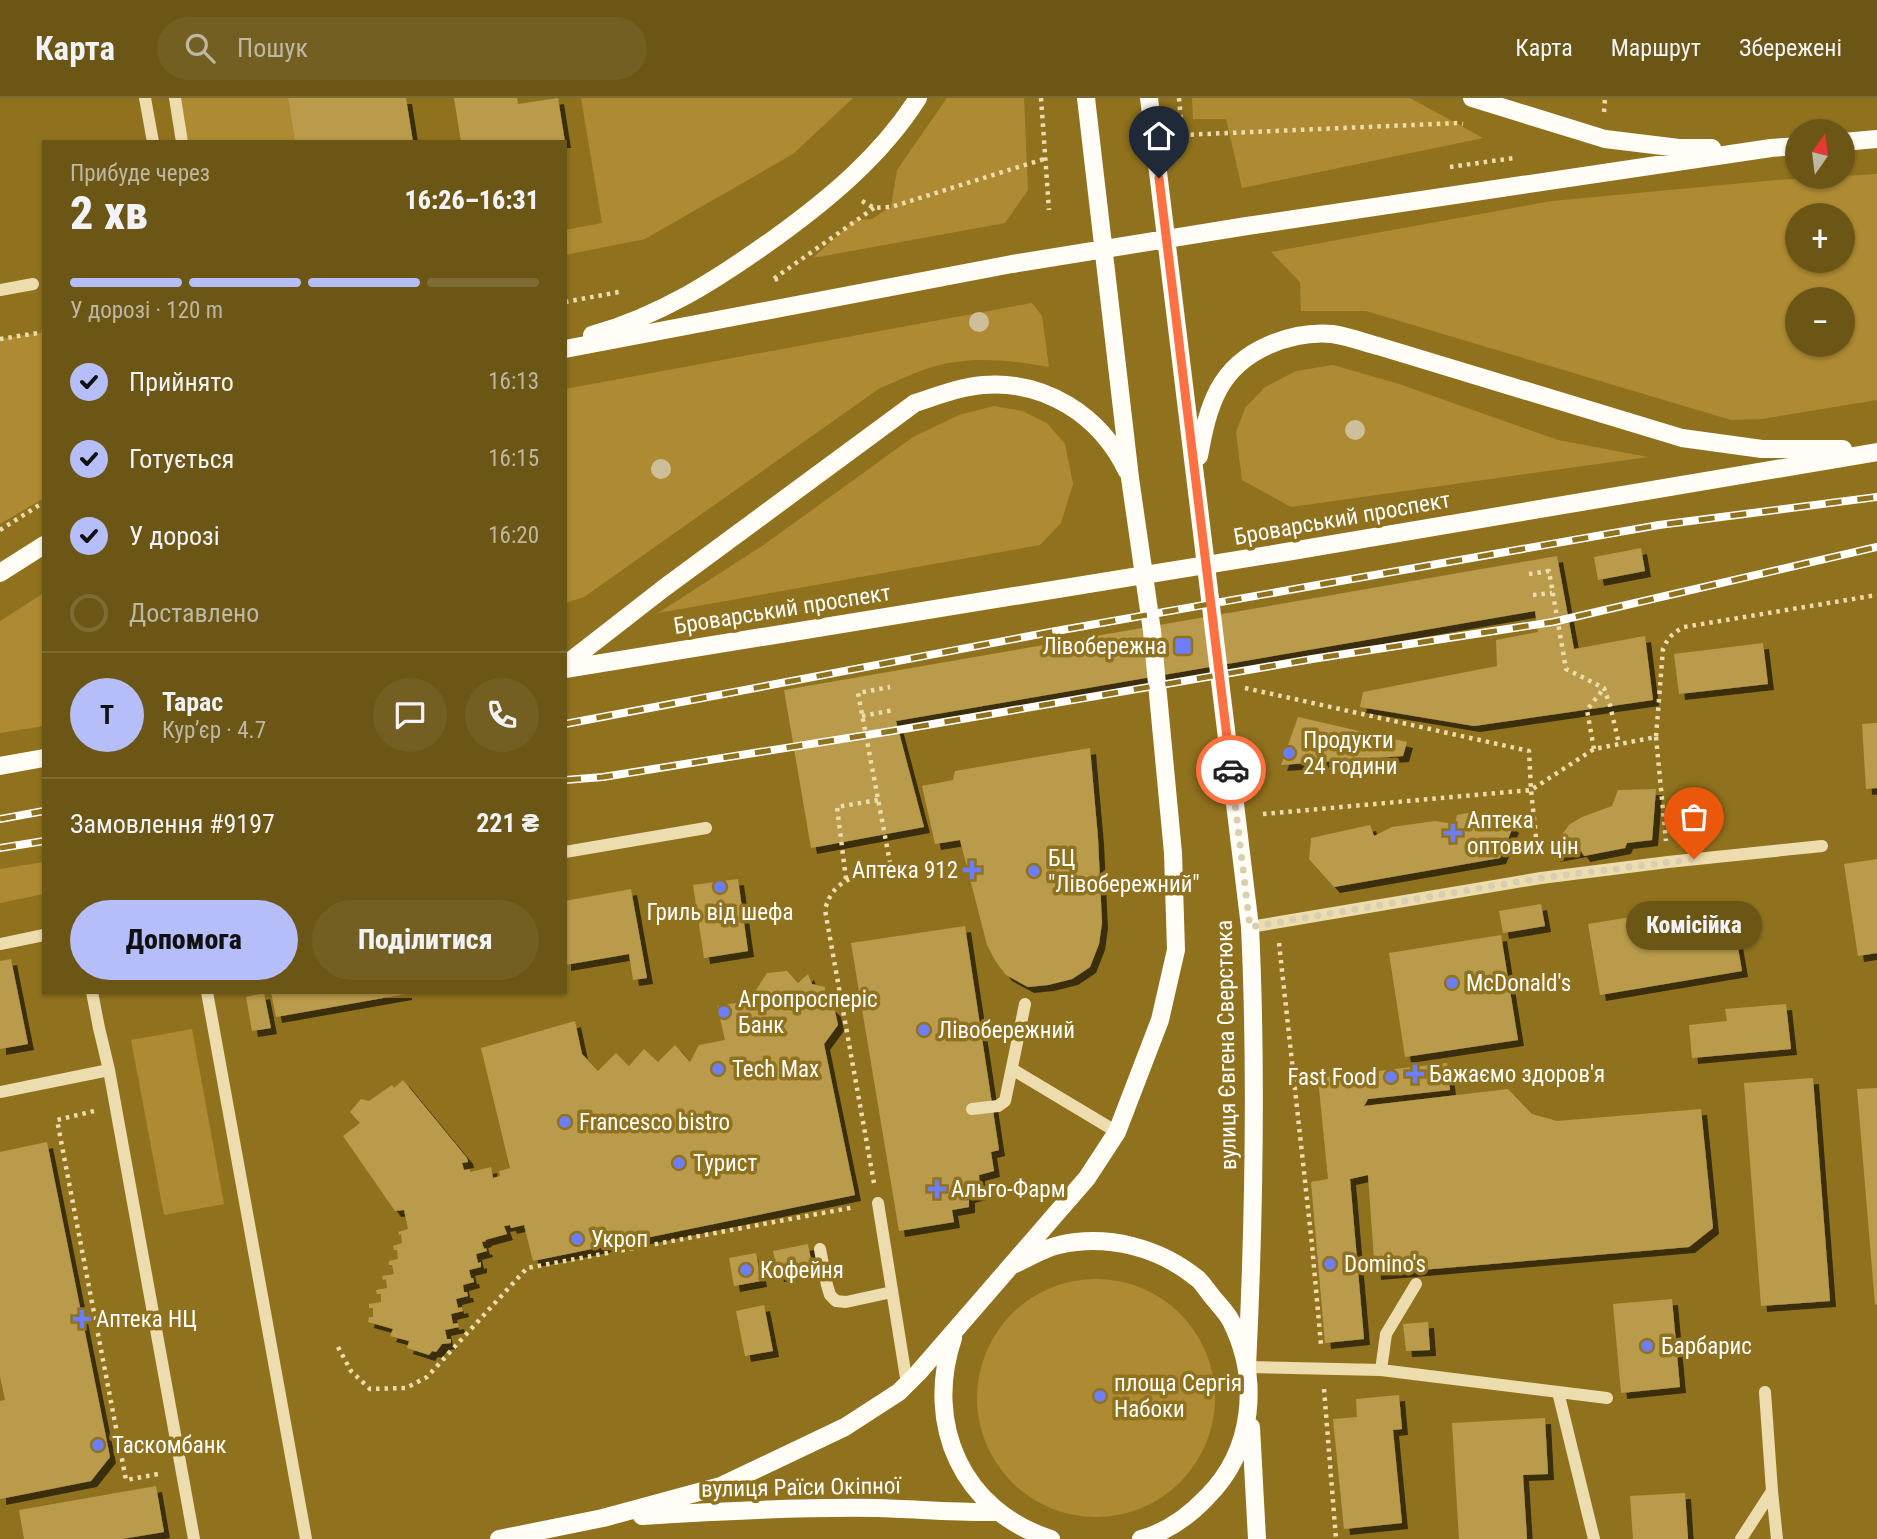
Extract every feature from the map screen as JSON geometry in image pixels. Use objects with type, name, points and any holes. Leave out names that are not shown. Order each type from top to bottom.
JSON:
[{"type":"main road","points":[[567,341],[604,331],[667,307],[724,274],[839,188],[907,116],[918,98]]},
{"type":"main road","points":[[1051,1539],[1031,1533],[999,1512],[975,1488],[957,1460],[946,1428],[942,1394],[946,1360],[957,1328],[1087,1178],[1116,1132],[1160,1020],[1176,950],[1173,853],[1152,631],[1130,478],[1086,98]]},
{"type":"main road","name":"вулиця Євгена Сверстюка","points":[[1149,98],[1250,927],[1253,1000],[1253,1219],[1247,1367]]},
{"type":"main road","points":[[1472,98],[1605,139],[1679,148],[1772,148]]},
{"type":"main road","points":[[1855,141],[1877,139]]},
{"type":"main road","points":[[567,349],[1012,264],[1247,226],[1785,147]]},
{"type":"main road","points":[[1195,473],[1204,426],[1227,373],[1252,352],[1303,333],[1334,334],[1378,346],[1682,438],[1762,449],[1877,449]]},
{"type":"main road","points":[[567,665],[664,588],[915,404],[959,389],[982,385],[1027,388],[1078,410],[1104,436],[1122,461],[1130,478]]},
{"type":"main road","name":"Броварський проспект","points":[[567,667],[1292,551],[1877,449]]},
{"type":"main road","points":[[0,573],[42,546]]},
{"type":"main road","points":[[0,766],[42,758]]},
{"type":"main road","points":[[1012,1265],[1058,1245],[1108,1241],[1156,1253],[1199,1280],[1230,1319],[1247,1367],[1257,1539]]},
{"type":"main road","name":"вулиця Раїси Окіпної","points":[[499,1539],[603,1518],[721,1486],[845,1427],[898,1392],[957,1328]]},
{"type":"main road","points":[[1141,1539],[1153,1536],[1191,1514],[1221,1483],[1241,1445],[1250,1403]]},
{"type":"main road","name":"вулиця Раїси Окіпної","points":[[603,1518],[778,1509],[876,1508],[959,1513],[999,1512]]},
{"type":"lane","points":[[145,98],[153,140]]},
{"type":"lane","points":[[175,98],[182,140]]},
{"type":"lane","points":[[0,290],[33,284]]},
{"type":"lane","points":[[567,852],[706,828]]},
{"type":"lane","points":[[1250,927],[1541,878],[1822,846]]},
{"type":"lane","points":[[0,944],[42,935]]},
{"type":"lane","points":[[92,994],[109,1070],[194,1539]]},
{"type":"lane","points":[[207,994],[306,1539]]},
{"type":"lane","points":[[972,1109],[1002,1104],[1007,1097],[1025,1004]]},
{"type":"lane","points":[[1012,1069],[1116,1132]]},
{"type":"lane","points":[[0,1092],[109,1070]]},
{"type":"lane","points":[[878,1203],[907,1384]]},
{"type":"lane","points":[[820,1249],[827,1285],[835,1301],[846,1302],[892,1292]]},
{"type":"lane","points":[[1381,1370],[1386,1334],[1416,1284]]},
{"type":"lane","points":[[1247,1367],[1381,1370],[1607,1398]]},
{"type":"lane","points":[[1558,1392],[1594,1539]]},
{"type":"lane","points":[[1765,1392],[1777,1539]]},
{"type":"lane","points":[[1741,1539],[1772,1491]]},
{"type":"path","points":[[1041,98],[1049,210]]},
{"type":"path","points":[[1604,112],[1605,98]]},
{"type":"path","points":[[1182,135],[1458,123],[1471,127]]},
{"type":"path","points":[[891,207],[1044,159]]},
{"type":"path","points":[[785,278],[772,280],[874,208]]},
{"type":"path","points":[[567,302],[619,292]]},
{"type":"path","points":[[0,340],[42,332]]},
{"type":"path","points":[[0,530],[42,503]]},
{"type":"path","points":[[1529,574],[1549,571],[1566,669],[1604,688],[1619,744]]},
{"type":"path","points":[[1533,595],[1552,593]]},
{"type":"path","points":[[1668,862],[1656,737],[1663,649],[1667,638],[1684,627],[1877,595]]},
{"type":"path","points":[[338,1347],[351,1371],[370,1389],[406,1388],[427,1377],[527,1268],[878,1203],[825,910],[833,891],[846,879],[891,868],[858,693],[890,687]]},
{"type":"path","points":[[1245,688],[1529,751],[1541,878]]},
{"type":"path","points":[[1594,749],[1587,710],[1604,688]]},
{"type":"path","points":[[863,716],[894,710]]},
{"type":"path","points":[[1263,814],[1531,790],[1594,749],[1656,737]]},
{"type":"path","points":[[846,879],[837,807],[878,800]]},
{"type":"path","points":[[102,1109],[57,1120],[126,1480],[158,1474],[155,1461]]},
{"type":"shaded area","points":[[181,98],[288,98],[295,140],[188,140]]},
{"type":"shaded area","points":[[581,98],[853,98],[793,154],[645,239],[567,255],[567,230],[602,223]]},
{"type":"shaded area","points":[[947,98],[1024,98],[1028,190],[1005,223],[813,258],[855,220],[872,219],[891,207],[897,170]]},
{"type":"shaded area","points":[[1192,98],[1410,98],[1483,138],[1242,188],[1226,119],[1193,119]]},
{"type":"shaded area","points":[[1877,174],[1877,400],[1762,419],[1731,420],[1366,311],[1301,311],[1300,282],[1271,252],[1552,201],[1785,179],[1785,189],[1855,189],[1855,175]]},
{"type":"shaded area","points":[[1032,303],[1042,316],[1049,367],[1006,361],[964,361],[929,368],[880,388],[584,597],[567,602],[567,389]]},
{"type":"shaded area","points":[[42,332],[42,499],[0,524],[0,339]]},
{"type":"shaded area","points":[[1333,365],[1399,384],[1558,440],[1648,457],[1291,507],[1242,480],[1236,432],[1245,408],[1265,387],[1296,371]]},
{"type":"shaded area","points":[[994,406],[1022,411],[1047,423],[1065,444],[1073,484],[1061,523],[1040,545],[658,613],[765,544],[913,437],[959,415]]},
{"type":"shaded area","points":[[42,594],[42,726],[0,733],[0,621]]},
{"type":"shaded area","points":[[42,862],[42,894],[0,903],[0,869]]},
{"type":"shaded area","points":[[192,1029],[224,1204],[164,1215],[131,1040]]},
{"type":"shaded area","points":[[1096,1279],[1141,1288],[1162,1299],[1180,1314],[1195,1332],[1206,1353],[1215,1398],[1206,1443],[1195,1464],[1180,1482],[1162,1497],[1141,1508],[1096,1517],[1051,1508],[1030,1497],[1012,1482],[997,1464],[986,1443],[977,1398],[986,1353],[997,1332],[1012,1314],[1030,1299],[1051,1288]]},
{"type":"building","points":[[288,98],[406,98],[413,140],[295,140]]},
{"type":"building","points":[[454,98],[517,98],[518,104],[558,98],[565,140],[461,140]]},
{"type":"building","points":[[1641,548],[1645,571],[1598,580],[1594,557]]},
{"type":"building","points":[[1557,556],[1574,649],[1645,636],[1653,700],[1474,726],[1360,707],[1363,692],[1497,666],[1496,640],[1538,632],[1535,611],[896,721],[924,827],[811,848],[784,690]]},
{"type":"building","points":[[1763,643],[1768,684],[1679,694],[1674,654]]},
{"type":"building","points":[[1298,717],[1407,742],[1403,756],[1281,765]]},
{"type":"building","points":[[1877,723],[1877,788],[1866,789],[1862,724]]},
{"type":"building","name":"БЦ \"Лівобережний\"","points":[[1090,748],[1102,923],[1099,944],[1090,967],[1072,979],[1028,987],[1006,975],[987,945],[960,840],[935,844],[922,786],[953,780],[955,771]]},
{"type":"building","points":[[1656,789],[1652,840],[1627,843],[1625,848],[1584,856],[1581,851],[1554,856],[1561,836],[1569,825],[1612,806],[1618,790]]},
{"type":"building","points":[[1473,812],[1493,816],[1513,827],[1500,858],[1334,887],[1309,859],[1311,838],[1370,825],[1374,836],[1392,827],[1435,821],[1455,824],[1457,815]]},
{"type":"building","points":[[1877,859],[1877,953],[1858,956],[1844,864]]},
{"type":"building","points":[[738,879],[748,951],[704,958],[693,885]]},
{"type":"building","points":[[631,889],[647,978],[633,980],[629,954],[567,965],[567,901]]},
{"type":"building","points":[[1730,901],[1742,971],[1600,995],[1588,924]]},
{"type":"building","points":[[1541,904],[1545,926],[1503,933],[1499,911]]},
{"type":"building","name":"Лівобережний","points":[[965,926],[999,1150],[991,1152],[994,1171],[979,1175],[980,1194],[969,1197],[969,1207],[952,1210],[954,1222],[899,1231],[851,943]]},
{"type":"building","name":"McDonald's","points":[[1501,935],[1518,1040],[1405,1057],[1389,953]]},
{"type":"building","points":[[11,959],[28,1044],[0,1049],[0,961]]},
{"type":"building","name":"Турист","points":[[787,971],[798,983],[808,974],[812,984],[825,987],[824,1000],[835,1011],[838,1025],[824,1044],[855,1195],[533,1261],[524,1225],[511,1228],[510,1225],[504,1226],[507,1234],[485,1240],[482,1242],[487,1251],[476,1254],[481,1267],[469,1270],[474,1282],[463,1285],[468,1296],[456,1299],[458,1308],[462,1307],[463,1311],[451,1314],[453,1324],[458,1323],[459,1327],[445,1330],[451,1343],[442,1344],[436,1352],[432,1351],[429,1355],[407,1348],[409,1341],[390,1336],[393,1329],[368,1322],[369,1317],[373,1317],[373,1308],[369,1308],[369,1304],[381,1302],[381,1294],[377,1294],[376,1290],[387,1288],[386,1279],[383,1280],[382,1276],[394,1274],[389,1261],[398,1259],[397,1250],[394,1250],[393,1246],[402,1243],[401,1234],[398,1232],[408,1229],[404,1210],[395,1211],[343,1136],[360,1123],[350,1112],[361,1099],[369,1101],[403,1080],[467,1158],[468,1162],[462,1163],[464,1170],[470,1169],[470,1172],[491,1167],[493,1178],[500,1176],[499,1171],[510,1168],[481,1048],[575,1021],[582,1054],[598,1071],[616,1053],[629,1066],[644,1049],[658,1062],[675,1045],[690,1062],[699,1045],[725,1040],[717,1006],[749,1001],[767,973]]},
{"type":"building","points":[[264,994],[271,1028],[252,1031],[246,997]]},
{"type":"building","points":[[271,994],[406,994],[276,1017]]},
{"type":"building","points":[[1786,1004],[1791,1049],[1692,1058],[1689,1025],[1727,1021],[1725,1009]]},
{"type":"building","points":[[1447,1063],[1450,1090],[1368,1099],[1364,1106],[1508,1089],[1532,1114],[1557,1121],[1701,1109],[1713,1228],[1689,1247],[1375,1274],[1368,1175],[1350,1179],[1364,1339],[1325,1343],[1311,1182],[1328,1179],[1318,1078]]},
{"type":"building","points":[[1813,1078],[1830,1301],[1761,1306],[1744,1083]]},
{"type":"building","points":[[1877,1088],[1877,1304],[1875,1305],[1857,1089]]},
{"type":"building","points":[[47,1142],[110,1457],[91,1481],[0,1499],[0,1401],[5,1400],[0,1376],[0,1152]]},
{"type":"building","points":[[808,1244],[813,1270],[778,1276],[773,1251]]},
{"type":"building","points":[[756,1253],[761,1281],[734,1286],[729,1258]]},
{"type":"building","name":"Барбарис","points":[[1672,1299],[1680,1387],[1621,1393],[1613,1304]]},
{"type":"building","points":[[764,1305],[773,1351],[745,1356],[736,1311]]},
{"type":"building","points":[[1428,1322],[1430,1350],[1406,1351],[1403,1324]]},
{"type":"building","points":[[1399,1395],[1402,1429],[1393,1430],[1402,1523],[1344,1529],[1333,1419],[1357,1417],[1356,1399]]},
{"type":"building","points":[[1545,1418],[1548,1474],[1523,1475],[1527,1539],[1459,1539],[1452,1423]]},
{"type":"building","points":[[156,1486],[164,1532],[122,1539],[24,1539],[19,1510]]},
{"type":"building","points":[[1685,1493],[1688,1539],[1633,1539],[1630,1496]]},
{"type":"railway","points":[[567,724],[1056,631],[1659,525],[1877,497]]},
{"type":"railway","points":[[567,780],[603,777],[892,731],[1312,659],[1553,622],[1877,547]]},
{"type":"railway","points":[[0,819],[42,811]]},
{"type":"railway","points":[[0,848],[42,841]]},
{"type":"way so far","points":[[1231,770],[1250,927],[1541,878],[1694,859]]},
{"type":"place","name":"Лівобережна","points":[[1183,646]]},
{"type":"place","name":"Продукти 24 години","points":[[1289,753]]},
{"type":"place","name":"Аптека оптових цін","points":[[1453,833]]},
{"type":"place","name":"Комісійка","points":[[1694,859]]},
{"type":"place","name":"Аптека 912","points":[[972,870]]},
{"type":"place","name":"БЦ \"Лівобережний\"","points":[[1034,871]]},
{"type":"place","name":"Гриль від шефа","points":[[720,887]]},
{"type":"place","name":"McDonald's","points":[[1452,983]]},
{"type":"place","name":"Агропросперіс Банк","points":[[724,1012]]},
{"type":"place","name":"Лівобережний","points":[[924,1030]]},
{"type":"place","name":"Tech Max","points":[[718,1069]]},
{"type":"place","name":"Бажаємо здоров'я","points":[[1415,1074]]},
{"type":"place","name":"Fast Food","points":[[1391,1077]]},
{"type":"place","name":"Francesco bistro","points":[[565,1122]]},
{"type":"place","name":"Турист","points":[[679,1163]]},
{"type":"place","name":"Альго-Фарм","points":[[937,1189]]},
{"type":"place","name":"Укроп","points":[[577,1239]]},
{"type":"place","name":"Domino's","points":[[1330,1264]]},
{"type":"place","name":"Кофейня","points":[[746,1270]]},
{"type":"place","name":"Аптека НЦ","points":[[82,1319]]},
{"type":"place","name":"Барбарис","points":[[1647,1346]]},
{"type":"place","name":"площа Сергія Набоки","points":[[1100,1396]]},
{"type":"place","name":"Таскомбанк","points":[[98,1445]]},
{"type":"route","points":[[1159,178],[1231,770]]}]
